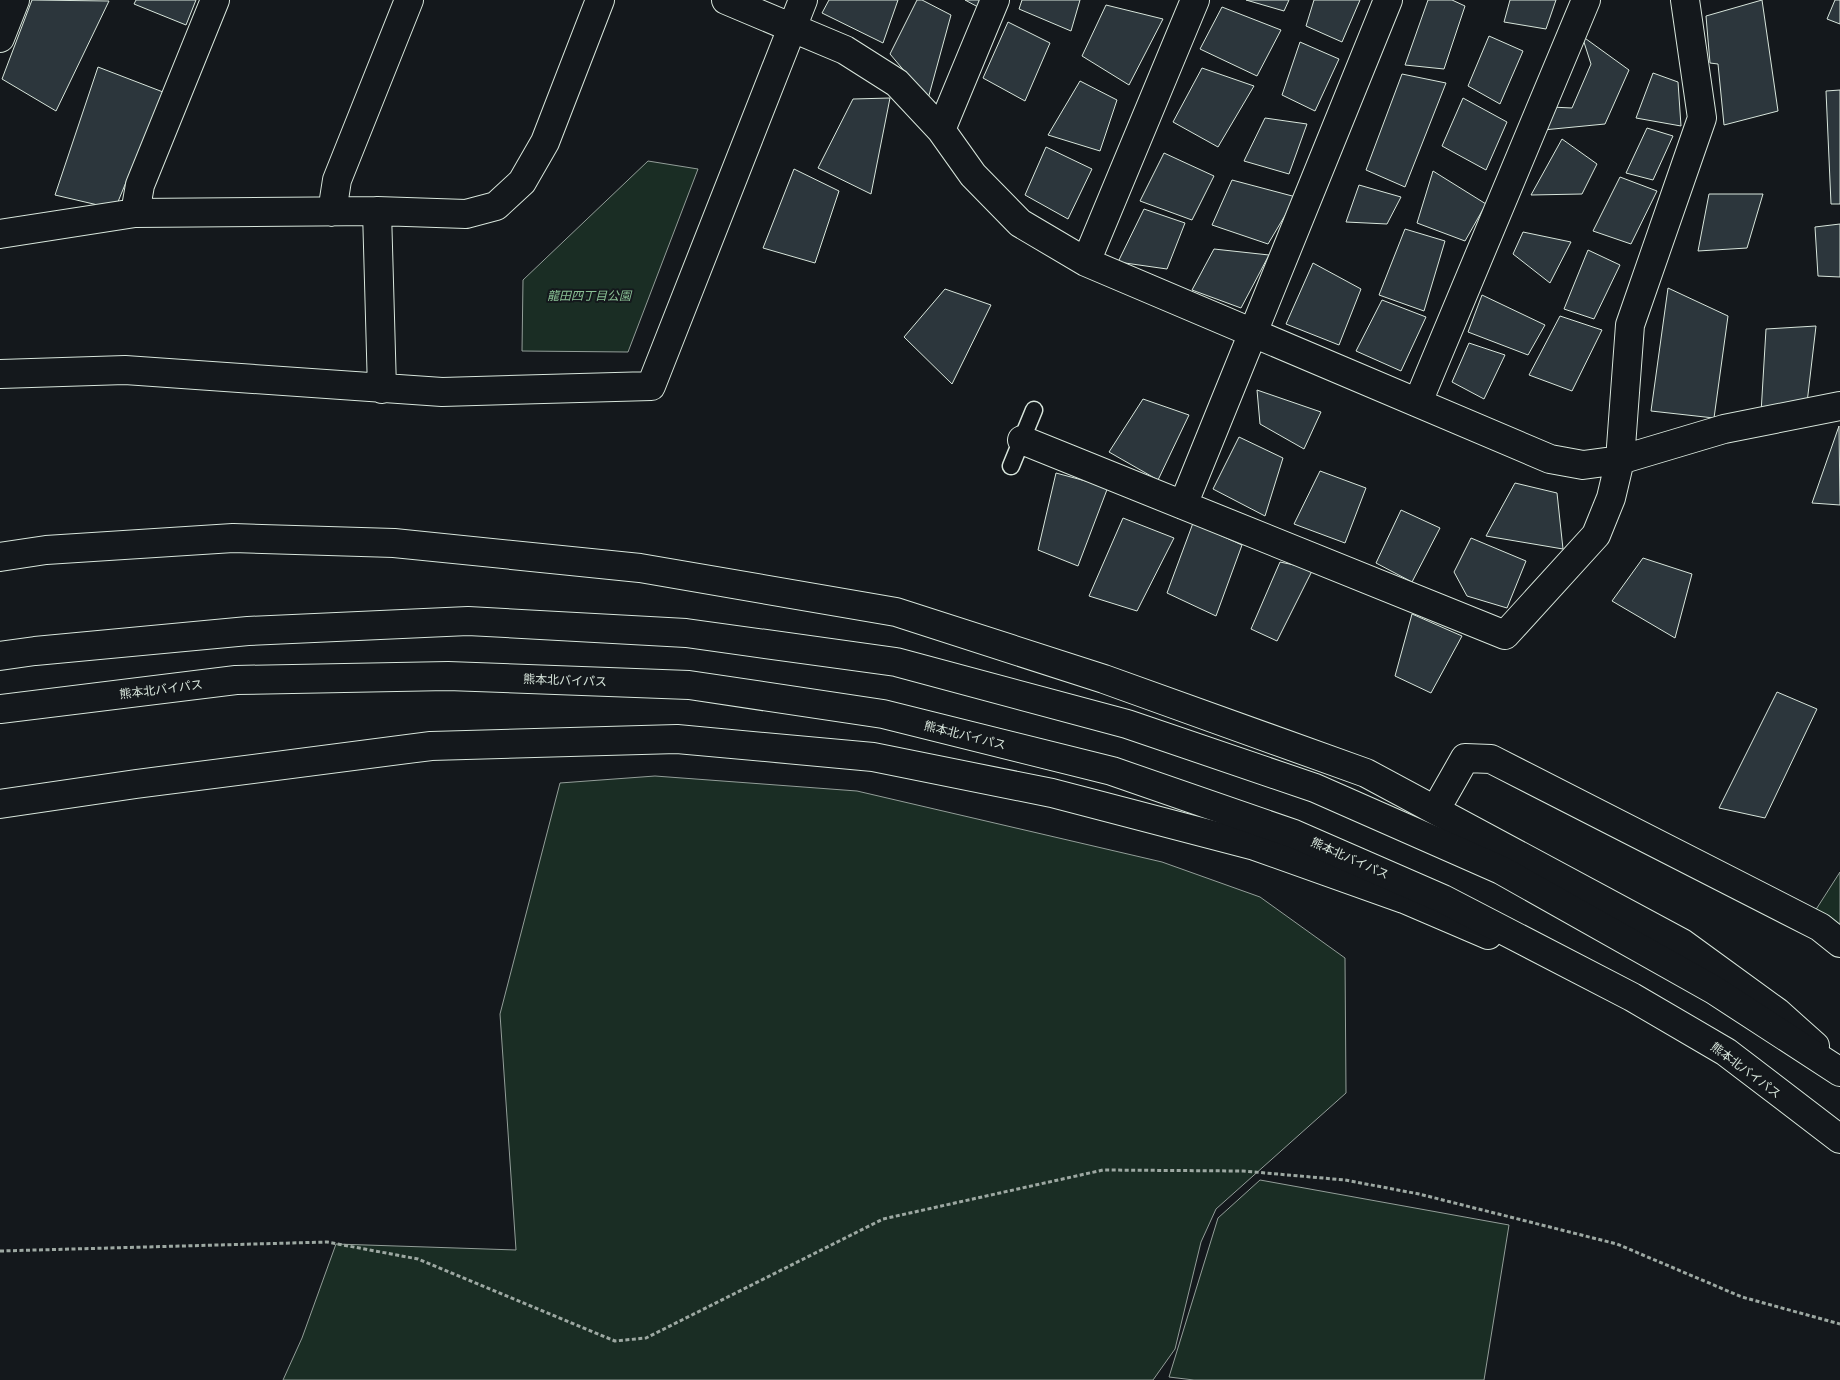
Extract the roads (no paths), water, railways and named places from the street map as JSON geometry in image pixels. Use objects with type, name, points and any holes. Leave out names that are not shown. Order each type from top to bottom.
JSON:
[{"type":"main road","points":[[0,38],[15,0]]},
{"type":"main road","points":[[135,214],[140,185],[215,0]]},
{"type":"main road","points":[[332,212],[337,180],[409,0]]},
{"type":"main road","points":[[0,234],[135,214],[377,211],[466,214],[496,206],[522,182],[545,142],[600,0]]},
{"type":"main road","points":[[726,0],[845,50],[897,83],[941,130],[973,175],[1020,223],[1086,262],[1550,459],[1583,465],[1620,460],[1724,429],[1840,406]]},
{"type":"main road","points":[[0,374],[125,370],[442,392],[651,386],[804,0]]},
{"type":"main road","points":[[941,130],[995,0]]},
{"type":"main road","points":[[1086,262],[1195,0]]},
{"type":"main road","points":[[1183,505],[1388,0]]},
{"type":"main road","points":[[1418,402],[1586,0]]},
{"type":"main road","points":[[1022,440],[1505,635],[1596,535],[1611,498],[1620,460],[1630,325],[1702,118],[1684,0]]},
{"type":"main road","points":[[377,211],[382,389]]},
{"type":"main road","points":[[0,557],[46,550],[233,538],[394,543],[640,568],[896,612],[1104,679],[1366,773],[1682,943],[1777,1012],[1840,1068]]},
{"type":"main road","points":[[0,656],[248,631],[468,620],[686,633],[896,662],[1127,724],[1314,788],[1501,870],[1714,990],[1840,1072]]},
{"type":"main road","name":"熊本北バイパス","points":[[0,709],[236,680],[448,676],[688,685],[883,714],[1112,771],[1294,834],[1444,899],[1632,997],[1726,1052],[1772,1089],[1840,1139]]},
{"type":"main road","points":[[0,804],[136,784],[431,746],[677,739],[873,757],[1052,792],[1255,846],[1404,899],[1632,997]]},
{"type":"main road","points":[[1436,809],[1465,758],[1491,759],[1820,927],[1840,943]]},
{"type":"lane","points":[[1012,466],[1034,410]]},
{"type":"park label","name":"龍田四丁目公園","points":[[589,295]]}]
